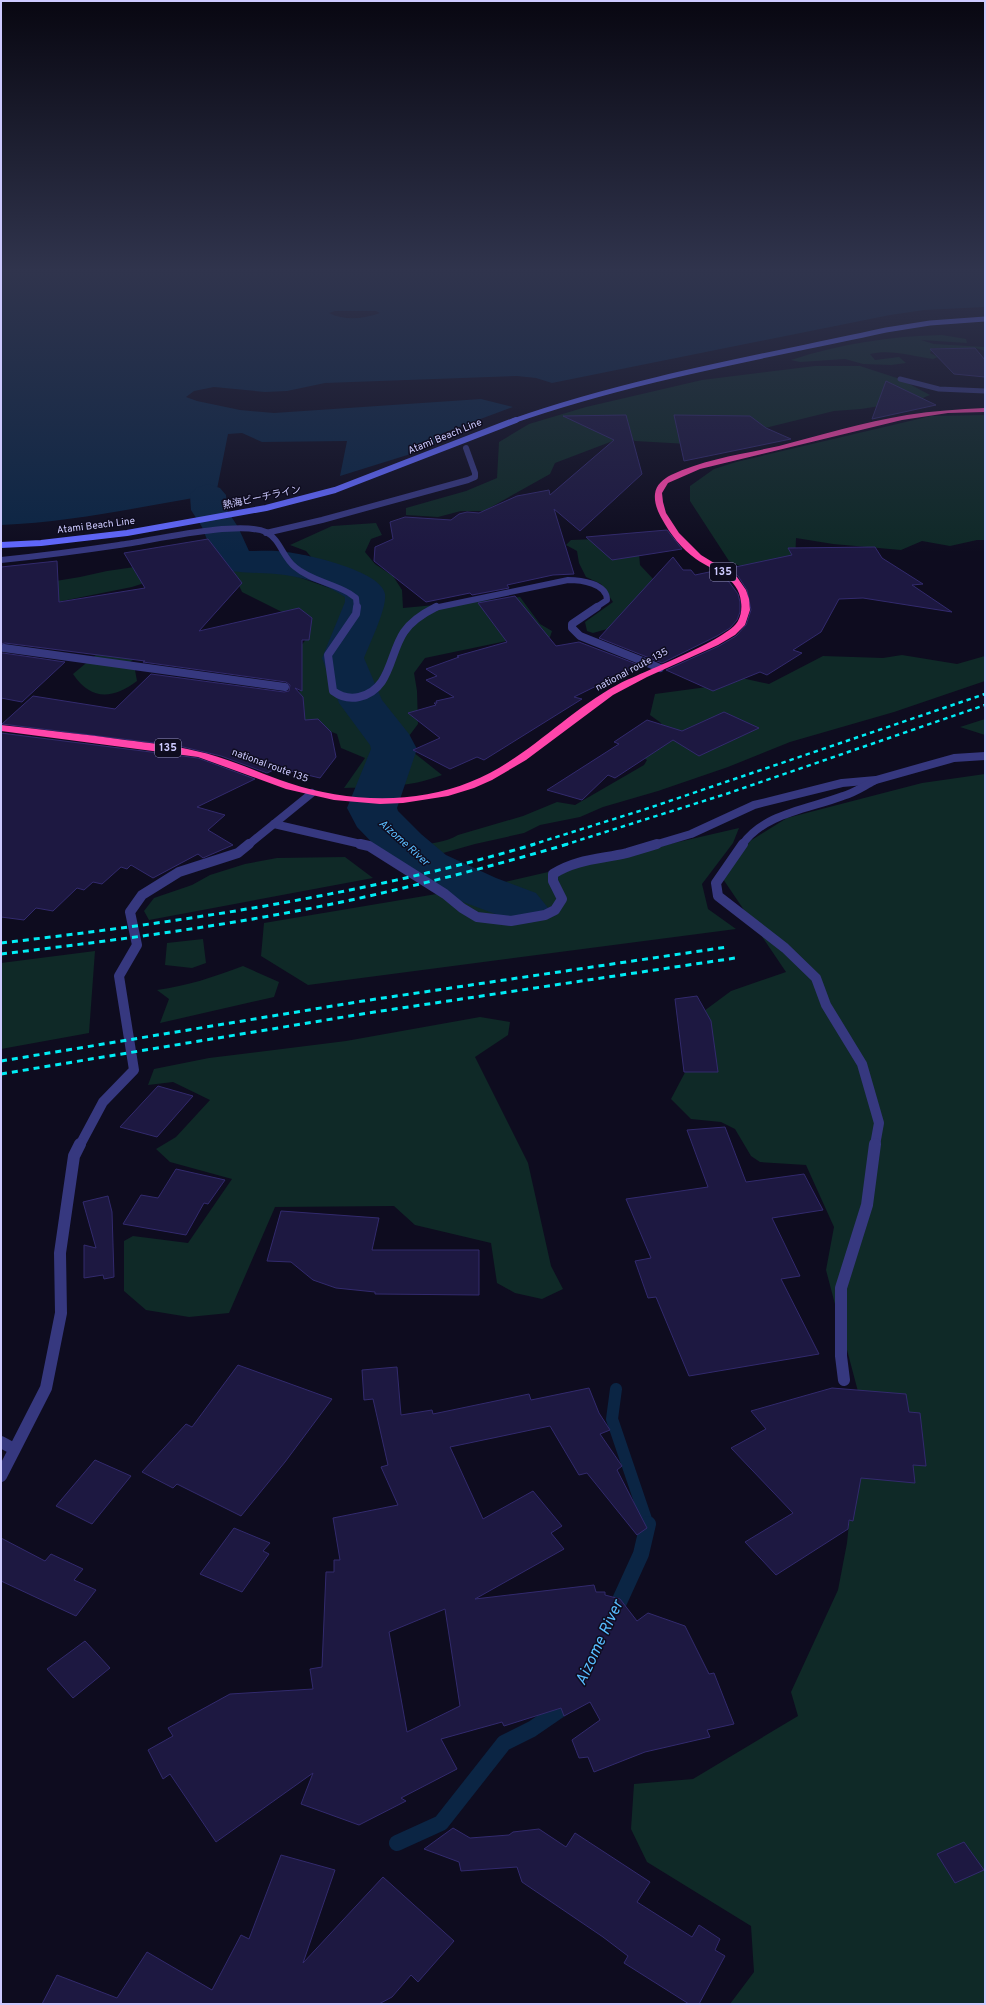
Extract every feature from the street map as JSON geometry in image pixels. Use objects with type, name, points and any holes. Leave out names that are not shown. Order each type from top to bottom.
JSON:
[{"type":"highway","name":"national route 135","points":[[1,728],[168,748],[196,753],[238,766],[290,787],[329,797],[402,801],[439,795],[470,786],[502,772],[603,697],[723,638],[739,628],[744,619],[746,600],[736,580],[686,547],[660,510],[658,493],[660,486],[669,480],[698,467],[902,418],[948,411],[985,410]]},
{"type":"street","name":"Atami Beach Line","points":[[335,490],[504,424],[564,403],[622,388],[720,367]]},
{"type":"street","points":[[900,379],[939,389],[985,390]]},
{"type":"street","points":[[266,533],[322,520],[468,480],[475,477],[475,473],[466,448]]},
{"type":"street","name":"熱海ビーチライン","points":[[193,522],[293,502],[335,490]]},
{"type":"street","name":"Atami Beach Line","points":[[1,544],[41,543],[127,533],[193,522]]},
{"type":"street","points":[[1,560],[67,553],[210,531],[246,530],[266,533],[273,537],[289,562],[298,570],[341,586],[356,598],[358,608],[356,614],[328,654],[333,691],[338,695],[358,698],[374,692],[389,671],[397,644],[404,632],[426,611],[436,607],[568,580],[586,581],[597,585],[607,596],[607,600],[572,624],[572,628],[580,636],[660,668]]},
{"type":"street","points":[[4,648],[285,687]]},
{"type":"street","points":[[274,824],[369,846],[445,894],[462,908],[477,917],[511,921],[545,915],[554,910],[560,904],[562,899],[552,881],[554,874],[562,868],[577,862],[652,847],[691,834],[754,805],[842,782],[876,780],[954,758],[985,756]]},
{"type":"street","points":[[844,1380],[841,1356],[841,1288],[867,1206],[873,1153],[879,1123],[862,1064],[826,1005],[816,978],[785,948],[718,896],[716,883],[750,832],[782,815],[845,796],[869,785],[876,780]]},
{"type":"street","points":[[1,1476],[46,1388],[62,1313],[60,1253],[74,1156],[103,1102],[134,1070],[119,976],[137,945],[130,912],[142,895],[179,872],[238,853],[312,793]]},
{"type":"street","points":[[1,1442],[14,1449]]},
{"type":"green space","points":[[810,367],[862,367],[900,379],[930,395],[918,400],[861,409],[834,411],[728,437],[688,444],[635,441],[626,436],[555,463],[550,474],[484,511],[461,511],[438,517],[406,515],[406,508],[466,491],[497,478],[499,442],[529,424],[586,407],[702,380]]},
{"type":"green space","points":[[985,415],[985,540],[977,540],[950,546],[922,541],[901,550],[833,544],[796,538],[795,563],[742,567],[729,561],[690,501],[690,486],[714,469],[736,462],[931,416]]},
{"type":"green space","points":[[376,523],[382,535],[371,539],[365,552],[375,564],[393,576],[402,590],[403,608],[520,597],[540,624],[552,631],[550,637],[527,641],[511,640],[425,658],[414,673],[417,691],[418,724],[403,744],[442,775],[406,785],[344,788],[365,758],[341,748],[337,734],[299,719],[300,647],[307,638],[284,613],[242,592],[236,579],[219,554],[253,557],[287,573],[372,603],[328,577],[306,551],[290,545],[332,526]]},
{"type":"green space","points":[[597,539],[639,554],[640,565],[654,580],[618,626],[593,633],[587,631],[585,622],[613,602],[601,584],[586,577],[579,563],[577,551],[566,545],[571,540]]},
{"type":"green space","points":[[162,563],[187,569],[132,587],[57,602],[1,590],[107,571]]},
{"type":"green space","points":[[143,652],[130,662],[135,670],[137,681],[128,687],[111,694],[95,693],[87,689],[73,674],[97,654]]},
{"type":"green space","points":[[902,655],[957,664],[985,656],[985,681],[894,712],[790,742],[728,767],[658,791],[603,807],[580,817],[540,825],[524,833],[475,844],[429,857],[415,851],[417,845],[443,841],[458,835],[523,816],[557,802],[575,805],[644,765],[647,760],[633,752],[662,727],[661,723],[650,715],[655,694],[707,687],[737,677],[769,684],[823,656],[883,658]]},
{"type":"green space","points":[[985,719],[985,735],[960,727]]},
{"type":"green space","points":[[985,774],[985,2004],[730,2004],[754,1972],[751,1926],[647,1862],[631,1829],[634,1784],[693,1779],[798,1716],[791,1692],[838,1590],[847,1543],[861,1403],[826,1270],[834,1227],[806,1165],[760,1162],[751,1156],[735,1129],[721,1122],[691,1119],[671,1099],[690,1063],[681,1028],[731,991],[786,972],[723,879],[750,841],[787,818],[922,783]]},
{"type":"green space","points":[[739,828],[733,843],[702,884],[708,909],[736,929],[308,985],[261,956],[264,923],[496,884]]},
{"type":"green space","points":[[345,857],[373,878],[149,920],[144,911],[154,898],[192,885],[210,875],[245,864],[277,858]]},
{"type":"green space","points":[[203,939],[206,963],[192,968],[165,965],[167,943]]},
{"type":"green space","points":[[95,951],[89,1033],[1,1049],[1,963]]},
{"type":"green space","points":[[243,966],[279,982],[274,997],[160,1023],[169,999],[157,990],[200,981]]},
{"type":"green space","points":[[480,1017],[510,1022],[508,1035],[475,1057],[528,1163],[551,1266],[563,1289],[542,1299],[515,1293],[497,1283],[491,1243],[415,1225],[394,1206],[275,1207],[229,1313],[189,1317],[146,1310],[124,1291],[124,1241],[133,1236],[188,1243],[232,1179],[170,1162],[156,1149],[176,1137],[210,1100],[173,1082],[148,1085],[154,1069],[209,1058],[346,1041]]},
{"type":"water","points":[[1,367],[634,367],[552,383],[536,378],[517,376],[325,383],[287,391],[265,392],[214,387],[194,391],[186,397],[197,401],[240,410],[274,413],[481,399],[513,407],[443,433],[439,441],[417,452],[340,476],[347,441],[262,442],[242,433],[228,434],[216,494],[82,517],[1,525]]},
{"type":"building","points":[[947,367],[985,367],[985,377],[954,374]]},
{"type":"building","points":[[886,381],[936,405],[872,419]]},
{"type":"building","points":[[626,415],[642,474],[580,531],[554,509],[574,574],[553,575],[507,585],[509,588],[472,595],[470,593],[426,602],[374,561],[375,547],[393,539],[390,522],[405,517],[451,520],[459,514],[467,512],[479,513],[517,496],[549,490],[550,495],[614,440],[563,416]]},
{"type":"building","points":[[674,415],[750,416],[766,428],[791,439],[684,461]]},
{"type":"building","points":[[667,530],[682,549],[612,560],[586,537]]},
{"type":"building","points":[[208,539],[242,583],[199,631],[299,608],[312,618],[309,640],[302,640],[302,691],[295,688],[303,697],[305,720],[318,719],[331,732],[336,757],[320,778],[278,768],[267,773],[221,756],[179,746],[2,724],[33,696],[115,709],[151,674],[284,692],[289,691],[290,685],[286,682],[143,662],[145,661],[5,643],[1,644],[1,567],[57,561],[59,602],[145,588],[124,553]]},
{"type":"building","points":[[875,547],[882,558],[923,584],[912,585],[952,612],[863,598],[839,599],[821,632],[793,650],[802,653],[767,675],[760,672],[713,691],[666,670],[719,646],[736,636],[746,625],[751,610],[747,590],[738,576],[726,569],[792,555],[788,548]]},
{"type":"building","points":[[673,557],[683,570],[691,570],[695,575],[714,571],[729,582],[738,594],[740,602],[740,612],[737,620],[730,628],[662,663],[599,638]]},
{"type":"building","points":[[515,596],[556,646],[579,642],[639,665],[574,697],[582,699],[484,760],[477,757],[450,769],[413,750],[440,738],[408,713],[436,705],[434,703],[437,703],[436,701],[454,697],[426,680],[437,676],[426,669],[459,657],[457,656],[507,642],[478,603]]},
{"type":"building","points":[[1,653],[65,662],[22,702],[1,698]]},
{"type":"building","points":[[724,712],[759,728],[699,756],[673,740],[615,778],[608,775],[582,800],[547,790],[619,744],[614,742],[647,720],[682,731]]},
{"type":"building","points":[[1,733],[198,758],[255,779],[197,807],[225,815],[208,830],[233,845],[203,858],[198,854],[153,878],[131,865],[127,869],[121,867],[102,884],[93,882],[84,890],[77,888],[53,911],[36,908],[24,920],[1,917]]},
{"type":"building","points":[[697,996],[711,1021],[718,1072],[684,1072],[675,999]]},
{"type":"building","points":[[158,1086],[193,1096],[157,1137],[120,1127]]},
{"type":"building","points":[[725,1127],[746,1182],[804,1174],[823,1210],[772,1218],[800,1276],[781,1279],[819,1354],[689,1376],[656,1297],[648,1298],[635,1261],[651,1258],[626,1199],[708,1187],[687,1130]]},
{"type":"building","points":[[176,1169],[225,1180],[208,1204],[204,1203],[186,1235],[123,1224],[141,1195],[158,1198]]},
{"type":"building","points":[[108,1196],[112,1212],[114,1277],[104,1279],[103,1275],[84,1278],[84,1245],[96,1248],[83,1202]]},
{"type":"building","points":[[281,1211],[379,1218],[372,1250],[479,1250],[479,1295],[375,1294],[375,1292],[336,1288],[313,1280],[291,1262],[267,1261]]},
{"type":"building","points":[[238,1365],[332,1399],[285,1462],[241,1516],[177,1484],[173,1488],[142,1472],[186,1424],[192,1427]]},
{"type":"building","points":[[397,1367],[401,1415],[432,1410],[433,1414],[529,1394],[531,1400],[589,1388],[599,1413],[610,1430],[600,1434],[622,1466],[617,1470],[647,1528],[637,1535],[587,1473],[579,1475],[550,1426],[450,1447],[483,1519],[533,1491],[562,1526],[551,1533],[564,1549],[475,1599],[594,1585],[596,1592],[605,1592],[605,1595],[620,1599],[637,1621],[648,1613],[685,1626],[709,1674],[714,1673],[734,1724],[707,1730],[710,1737],[645,1752],[594,1772],[588,1757],[579,1758],[572,1740],[600,1720],[590,1702],[564,1716],[561,1708],[504,1726],[502,1722],[441,1739],[457,1769],[401,1798],[406,1801],[359,1825],[301,1804],[313,1773],[216,1842],[170,1774],[163,1779],[148,1750],[173,1736],[168,1728],[230,1694],[313,1689],[310,1669],[322,1667],[326,1572],[334,1572],[334,1560],[340,1560],[333,1518],[398,1505],[381,1467],[388,1465],[373,1399],[364,1400],[362,1370]],"holes":[[[445,1609],[460,1706],[407,1732],[389,1632]]]},
{"type":"building","points":[[832,1388],[906,1394],[909,1412],[920,1413],[926,1466],[913,1465],[915,1483],[861,1478],[853,1521],[849,1520],[848,1529],[776,1575],[745,1542],[793,1513],[731,1448],[766,1429],[751,1411]]},
{"type":"building","points":[[95,1460],[131,1476],[92,1524],[56,1506]]},
{"type":"building","points":[[234,1528],[270,1543],[263,1551],[269,1554],[242,1592],[200,1574]]},
{"type":"building","points":[[1,1538],[45,1561],[51,1554],[83,1569],[74,1580],[96,1590],[76,1616],[1,1581]]},
{"type":"building","points":[[85,1641],[110,1668],[73,1698],[47,1669]]},
{"type":"building","points":[[453,1828],[470,1838],[509,1835],[513,1832],[539,1829],[566,1847],[575,1833],[650,1882],[637,1902],[692,1937],[699,1925],[720,1939],[715,1950],[725,1956],[699,2004],[689,2004],[624,1963],[628,1956],[603,1937],[522,1882],[517,1867],[461,1871],[459,1862],[424,1849]]},
{"type":"building","points":[[964,1842],[984,1870],[955,1883],[937,1854]]},
{"type":"building","points":[[281,1855],[335,1870],[303,1963],[383,1877],[454,1941],[418,1982],[411,1975],[392,1997],[379,2004],[42,2004],[57,1975],[117,1998],[147,1952],[212,1990],[241,1935],[249,1939]]},
{"type":"waterway","name":"Aizome River","points":[[208,495],[209,510],[220,527],[231,552],[231,560],[241,562],[269,562],[298,565],[333,575],[365,592],[365,602],[343,658],[361,703],[393,744],[394,749],[372,808],[375,816],[403,845],[428,866],[477,889],[517,904],[522,909]]},
{"type":"waterway","name":"Aizome River","points":[[616,1389],[612,1419],[648,1525]]},
{"type":"waterway","name":"Aizome River","points":[[615,1611],[641,1554],[648,1525]]},
{"type":"waterway","name":"Aizome River","points":[[397,1843],[441,1823],[504,1743],[532,1729],[567,1705],[570,1700]]},
{"type":"railway","points":[[531,845],[649,808],[985,694]]},
{"type":"railway","points":[[564,845],[726,794],[985,705]]},
{"type":"railway","points":[[1,943],[203,916],[337,893],[469,862],[535,844]]},
{"type":"railway","points":[[1,954],[176,931],[307,909],[433,881],[568,844]]},
{"type":"railway","points":[[1,1061],[363,1001],[727,947]]},
{"type":"railway","points":[[1,1074],[368,1013],[735,958]]}]
